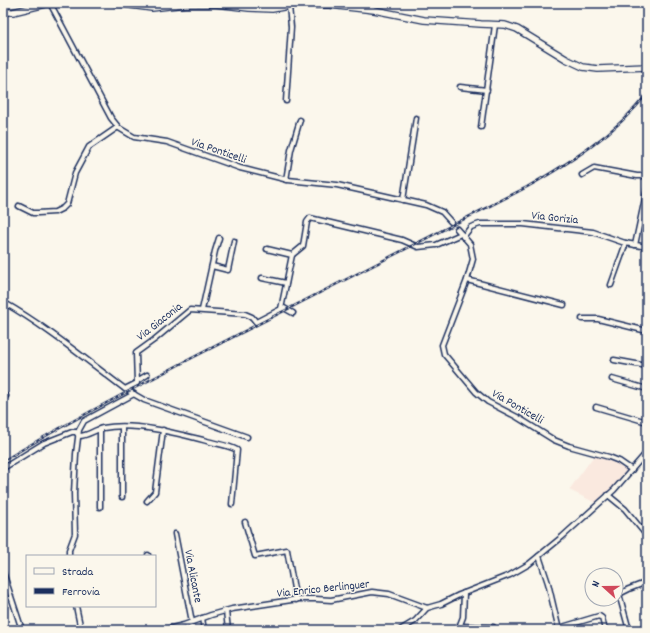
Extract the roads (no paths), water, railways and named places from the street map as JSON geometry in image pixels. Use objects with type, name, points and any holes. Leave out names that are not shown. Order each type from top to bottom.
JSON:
[{"type":"street","points":[[3,12],[13,12],[50,3]]},
{"type":"street","name":"Via Ponticelli","points":[[50,3],[111,118],[118,127],[134,137],[167,142],[240,168],[286,180],[336,185],[426,205],[442,212],[451,222]]},
{"type":"street","points":[[115,3],[152,8],[185,4],[216,4],[272,9],[281,5],[329,4],[424,20],[508,26],[517,29],[570,61],[583,67],[598,69],[647,67]]},
{"type":"street","points":[[371,10],[373,3]]},
{"type":"street","points":[[286,101],[291,27],[289,6]]},
{"type":"street","points":[[481,127],[496,25]]},
{"type":"street","points":[[460,87],[487,90]]},
{"type":"street","points":[[403,200],[416,118]]},
{"type":"street","points":[[286,180],[291,150],[300,120]]},
{"type":"street","points":[[19,206],[33,213],[55,212],[63,208],[67,204],[75,173],[89,147],[118,127]]},
{"type":"street","points":[[582,175],[594,168],[637,176],[647,176]]},
{"type":"street","points":[[635,245],[647,189]]},
{"type":"street","name":"Via Gorizia","points":[[292,255],[303,246],[307,222],[310,218],[402,240],[418,247],[436,245],[462,236],[471,227],[480,224],[523,224],[593,232],[626,243],[647,247]]},
{"type":"street","name":"Via Ponticelli","points":[[457,229],[470,244],[473,260],[467,280],[442,345],[444,354],[476,392],[488,402],[517,417],[554,440],[569,446],[609,457],[619,461],[632,470]]},
{"type":"street","points":[[202,310],[219,238]]},
{"type":"street","points":[[212,266],[228,270],[234,241]]},
{"type":"street","points":[[611,285],[626,243]]},
{"type":"street","points":[[267,250],[292,255],[281,309],[284,308],[293,313]]},
{"type":"street","points":[[262,278],[286,284]]},
{"type":"street","points":[[467,280],[564,305]]},
{"type":"street","points":[[3,302],[24,314],[82,354],[125,389],[144,400],[247,437]]},
{"type":"street","name":"Via Giaconia","points":[[137,381],[136,353],[190,310],[245,314],[252,317],[256,322],[281,309]]},
{"type":"street","points":[[582,319],[598,319],[647,332]]},
{"type":"street","points":[[614,360],[647,366]]},
{"type":"street","points":[[125,389],[137,383],[137,381],[146,375]]},
{"type":"street","points":[[612,379],[647,389]]},
{"type":"street","points":[[70,555],[69,550],[75,534],[75,470],[81,426],[84,421],[134,394]]},
{"type":"street","points":[[596,406],[647,422]]},
{"type":"street","points":[[79,436],[87,435],[100,429],[122,427],[163,430],[237,450],[232,504]]},
{"type":"street","points":[[122,427],[122,497]]},
{"type":"street","points":[[100,429],[100,507]]},
{"type":"street","points":[[148,501],[156,492],[163,430]]},
{"type":"street","points":[[3,470],[5,467],[44,443],[74,431],[78,433],[79,436]]},
{"type":"street","points":[[400,630],[415,621],[428,608],[442,604],[464,593],[510,575],[529,564],[608,496],[647,452]]},
{"type":"street","points":[[608,496],[625,509],[647,536]]},
{"type":"street","points":[[245,522],[254,556],[287,550],[296,600]]},
{"type":"street","name":"Via Alicante","points":[[176,534],[192,622]]},
{"type":"street","points":[[539,556],[548,583],[559,629],[599,616],[602,618],[605,630]]},
{"type":"street","points":[[3,572],[22,630]]},
{"type":"street","points":[[629,630],[619,594],[629,588],[647,582]]},
{"type":"street","name":"Via Enrico Berlinguer","points":[[163,630],[184,626],[202,618],[226,611],[296,600],[331,600],[372,592],[389,594],[428,608]]},
{"type":"street","points":[[464,593],[464,611],[459,628],[493,627]]},
{"type":"street","points":[[76,607],[82,630]]},
{"type":"street","points":[[226,611],[228,630]]},
{"type":"street","points":[[202,618],[204,630]]},
{"type":"railway","points":[[3,461],[72,421],[188,360],[527,187],[560,168],[592,146],[621,122],[647,94]]}]
